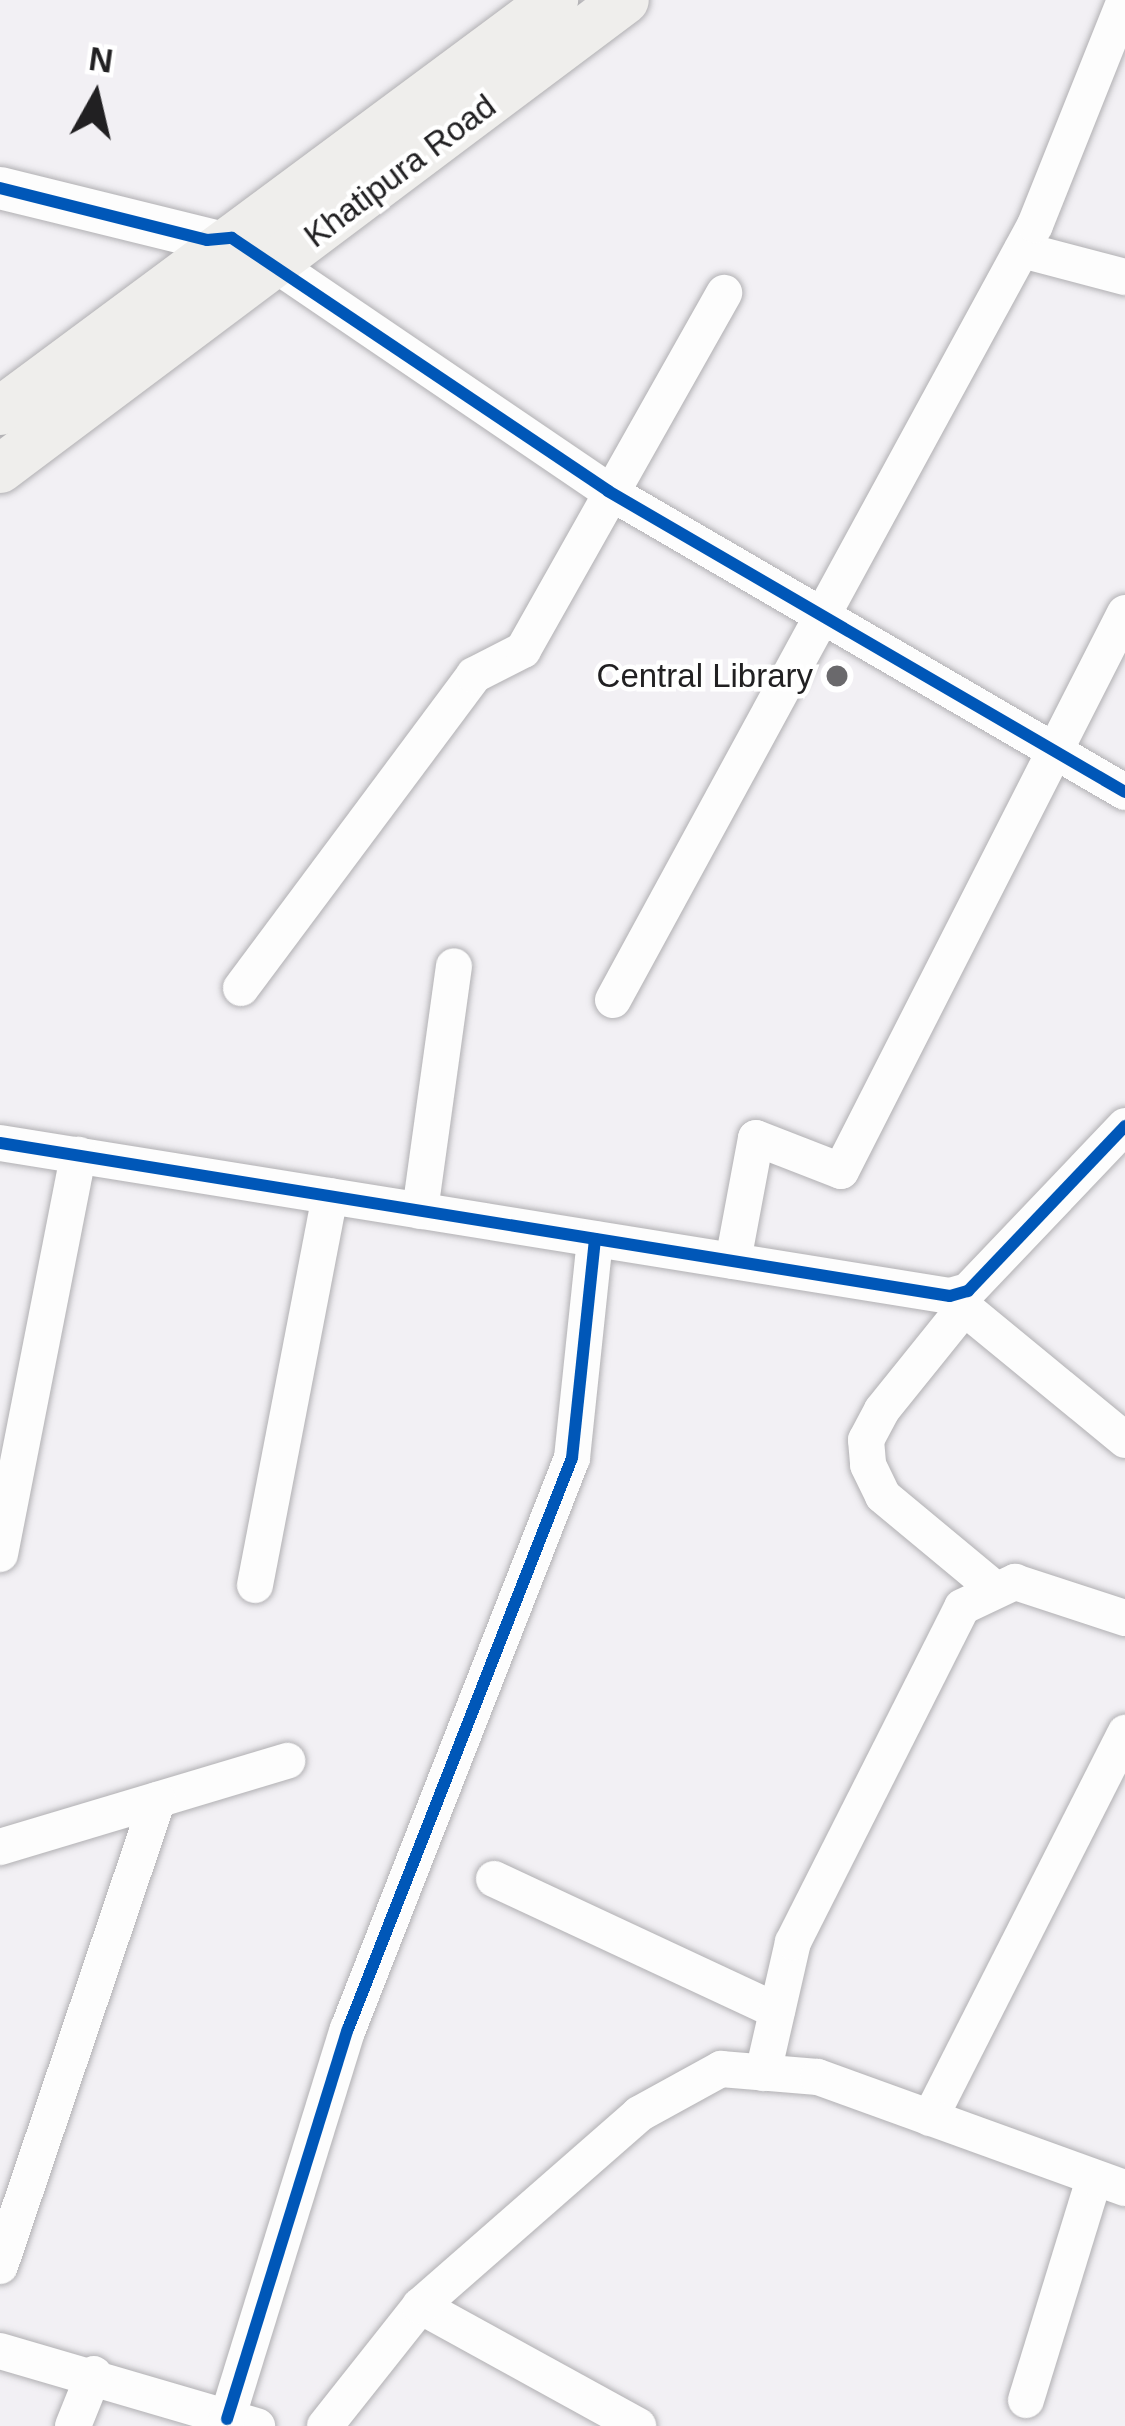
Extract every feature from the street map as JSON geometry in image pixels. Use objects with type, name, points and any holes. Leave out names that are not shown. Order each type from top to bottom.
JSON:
[{"type":"main road","points":[[0,411],[554,0]]},
{"type":"main road","name":"Khatipura Road","points":[[0,469],[625,0]]},
{"type":"street","points":[[613,1000],[825,624],[1022,250],[1125,0]]},
{"type":"street","points":[[0,188],[207,240],[232,238],[608,491],[825,624],[1125,792]]},
{"type":"street","points":[[1022,250],[1125,277]]},
{"type":"street","points":[[241,988],[474,675],[523,650],[608,491],[724,292]]},
{"type":"street","points":[[733,1261],[755,1139],[841,1171],[1125,613]]},
{"type":"street","points":[[420,1211],[454,966]]},
{"type":"street","points":[[994,1588],[883,1496],[868,1465],[866,1440],[957,1302],[1125,1126]]},
{"type":"street","points":[[0,1143],[733,1261],[957,1302],[1125,1439]]},
{"type":"street","points":[[0,1553],[78,1155]]},
{"type":"street","points":[[255,1586],[330,1196]]},
{"type":"street","points":[[0,2351],[94,2374],[242,2422],[348,2029],[572,1458],[596,1239]]},
{"type":"street","points":[[763,2073],[793,1942],[962,1607],[1015,1582],[1125,1618]]},
{"type":"street","points":[[930,2118],[1125,1733]]},
{"type":"street","points":[[0,1847],[287,1762]]},
{"type":"street","points":[[0,2266],[158,1800]]},
{"type":"street","points":[[494,1879],[777,2011]]},
{"type":"street","points":[[328,2425],[420,2306],[639,2114],[721,2069],[818,2077],[1110,2183],[1026,2400]]},
{"type":"street","points":[[420,2306],[638,2426]]},
{"type":"street","points":[[73,2426],[94,2374]]},
{"type":"cycle path","points":[[0,188],[207,240],[232,238],[608,491],[1125,792]]},
{"type":"cycle path","points":[[0,1143],[950,1296],[968,1291],[1125,1126]]},
{"type":"cycle path","points":[[227,2419],[348,2029],[572,1458],[595,1239]]},
{"type":"place","name":"Central Library","points":[[837,676]]}]
